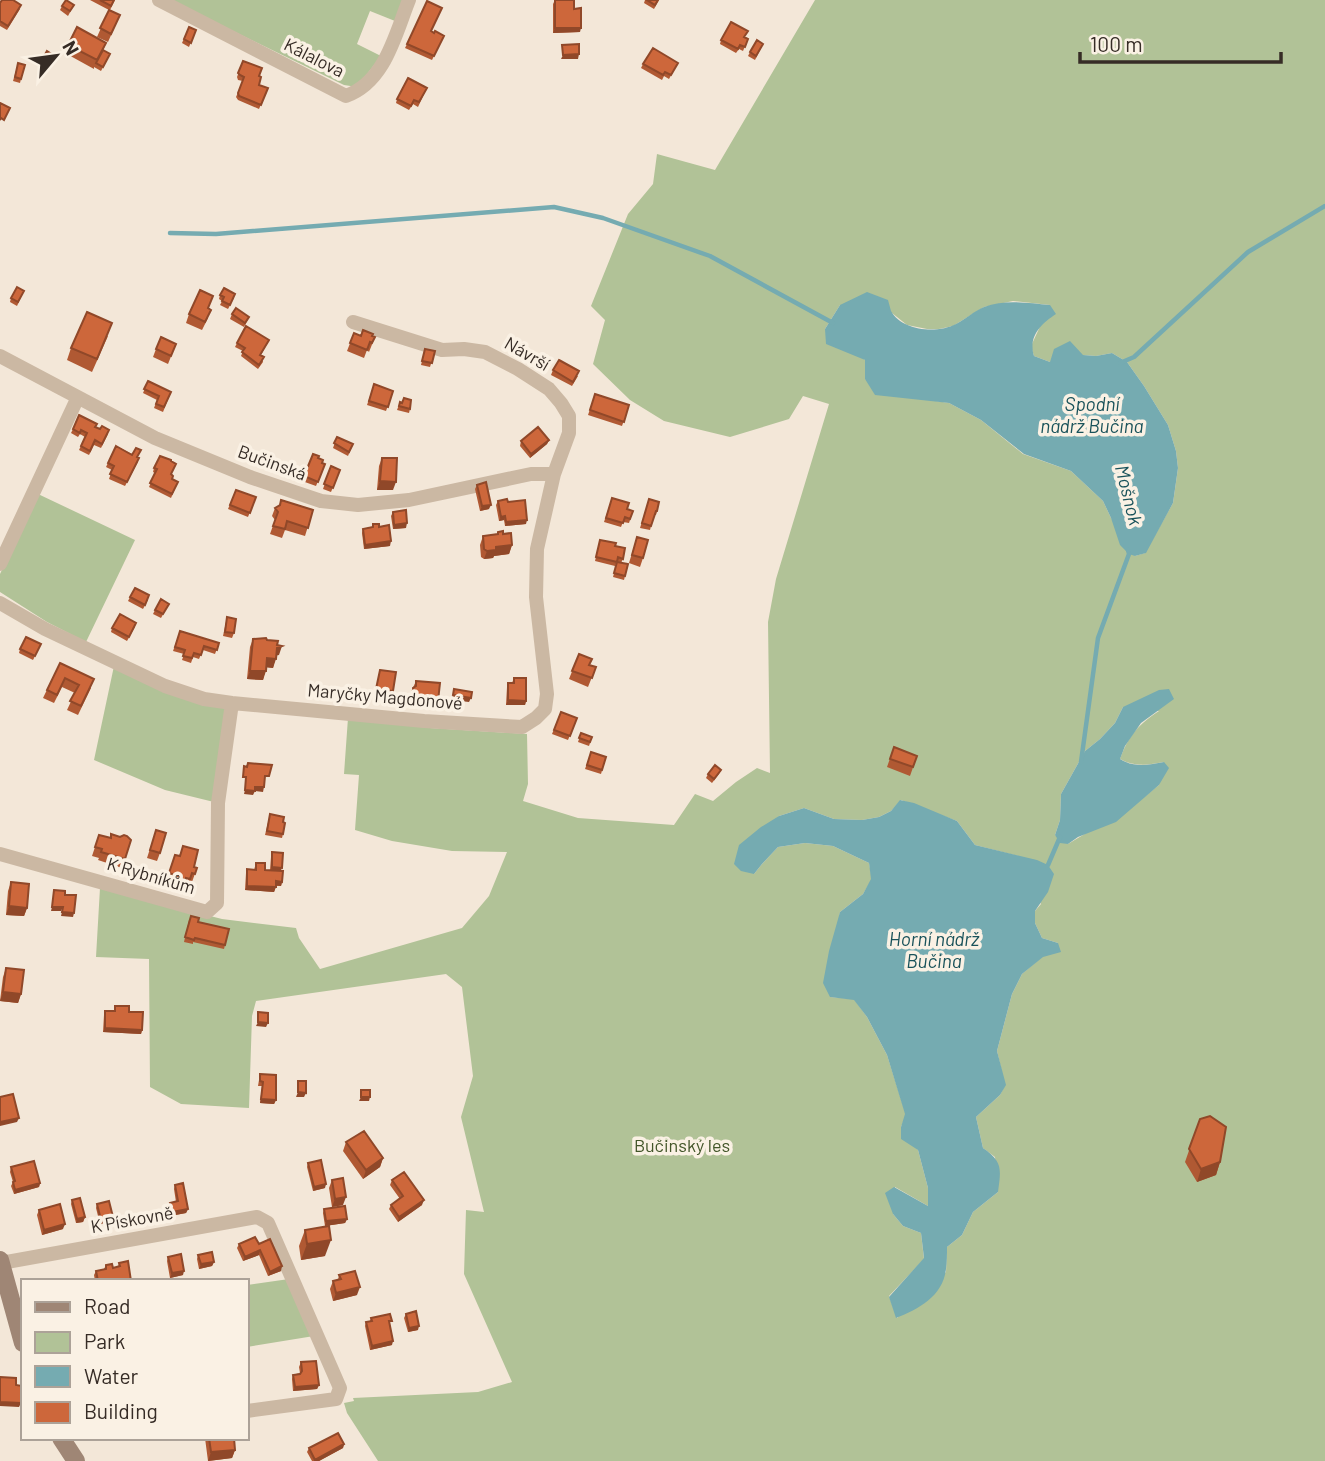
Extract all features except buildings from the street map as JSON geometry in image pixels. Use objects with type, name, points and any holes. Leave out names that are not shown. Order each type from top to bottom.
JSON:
[{"type":"street","name":"Kálalova","points":[[159,0],[346,96],[359,91],[386,59],[409,0]]},
{"type":"street","name":"Návrší","points":[[353,322],[442,349],[485,352],[549,389],[569,416],[569,433],[554,474]]},
{"type":"street","name":"Bučinská","points":[[0,356],[155,438],[250,477],[321,501],[358,505],[409,500],[531,474],[554,474]]},
{"type":"street","points":[[0,565],[78,397]]},
{"type":"street","name":"Maryčky Magdonové","points":[[0,603],[45,629],[164,686],[204,699],[232,704],[424,721],[522,727],[545,709],[547,694],[536,597],[537,549],[554,474]]},
{"type":"street","name":"K Rybníkům","points":[[0,854],[206,912],[217,903],[218,803],[232,704]]},
{"type":"street","name":"K Pískovně","points":[[1,1262],[257,1217],[268,1223],[341,1388],[336,1399],[248,1411]]},
{"type":"street","points":[[1,1262],[21,1336]]},
{"type":"street","points":[[62,1440],[76,1461]]},
{"type":"green space","points":[[169,0],[403,0],[395,21],[370,11],[357,44],[381,56],[357,87],[344,85]]},
{"type":"green space","name":"Bučinský les","points":[[815,0],[1325,0],[1325,1461],[378,1461],[347,1413],[344,1403],[354,1401],[353,1398],[478,1392],[512,1382],[464,1274],[466,1210],[484,1212],[461,1117],[473,1076],[462,987],[446,974],[256,1001],[252,1016],[249,1108],[181,1104],[150,1087],[149,959],[96,957],[100,888],[222,919],[296,928],[299,938],[320,969],[462,928],[489,896],[507,852],[452,851],[392,841],[355,830],[359,775],[344,774],[348,718],[430,728],[527,734],[528,784],[523,801],[578,818],[674,825],[695,794],[713,801],[757,768],[770,773],[768,622],[776,579],[829,404],[803,396],[789,419],[730,437],[664,421],[630,400],[593,364],[605,320],[591,306],[628,214],[653,184],[657,154],[715,170]],"holes":[[[1013,301],[1050,305],[1031,346],[1034,356],[1050,362],[1083,355],[1112,353],[1127,362],[1168,425],[1178,468],[1173,503],[1145,553],[1135,556],[1103,501],[1071,471],[1023,454],[981,420],[949,403],[923,399],[865,379],[865,360],[825,329],[840,305],[892,313],[907,325],[939,329],[953,326],[984,307]],[[1123,707],[1159,711],[1135,731],[1120,759],[1136,764],[1164,762],[1159,785],[1138,802],[1068,844],[1055,835],[1060,820],[1061,794],[1085,751],[1115,723]],[[901,800],[957,821],[975,845],[1018,856],[1041,904],[1035,911],[1035,923],[1042,938],[1058,943],[1022,974],[1012,994],[997,1051],[1005,1085],[1000,1095],[976,1117],[983,1148],[995,1157],[998,1192],[973,1212],[962,1235],[947,1247],[946,1272],[897,1318],[889,1296],[924,1259],[921,1233],[903,1226],[893,1214],[895,1187],[928,1206],[928,1188],[918,1150],[901,1127],[906,1115],[887,1055],[854,999],[830,997],[840,912],[863,894],[872,879],[869,863],[833,846],[805,843],[778,847],[754,874],[779,816],[804,808],[834,819],[862,820],[879,817],[891,811]]]},
{"type":"green space","points":[[38,494],[135,540],[86,642],[47,622],[0,592],[0,574]]},
{"type":"green space","points":[[114,666],[229,707],[218,803],[165,790],[94,760]]},
{"type":"green space","points":[[289,1279],[314,1336],[248,1347],[248,1285]]},
{"type":"water","name":"Spodní nádrž Bučina","points":[[867,292],[888,300],[891,311],[903,323],[930,330],[956,324],[980,309],[1000,303],[1050,305],[1056,314],[1037,331],[1033,342],[1034,356],[1050,362],[1054,349],[1070,341],[1083,355],[1112,353],[1127,362],[1168,425],[1178,468],[1173,503],[1146,553],[1135,556],[1120,545],[1103,501],[1071,471],[1024,454],[981,420],[949,403],[875,395],[865,379],[865,360],[826,344],[825,329],[840,305]]},
{"type":"water","points":[[1169,689],[1174,699],[1141,723],[1125,746],[1120,759],[1136,765],[1164,762],[1169,768],[1159,785],[1116,822],[1078,837],[1068,844],[1060,843],[1055,835],[1060,820],[1061,794],[1085,751],[1115,723],[1123,707],[1159,690]]},
{"type":"water","name":"Horní nádrž Bučina","points":[[900,800],[957,821],[975,845],[1048,865],[1054,874],[1048,892],[1035,911],[1035,923],[1042,938],[1058,943],[1061,952],[1043,957],[1022,974],[1012,994],[997,1051],[1006,1085],[1000,1095],[976,1117],[983,1148],[999,1167],[998,1192],[973,1212],[962,1235],[947,1247],[944,1278],[935,1294],[921,1306],[896,1318],[889,1297],[924,1258],[921,1233],[903,1226],[893,1214],[885,1193],[894,1187],[928,1206],[928,1188],[918,1150],[901,1139],[905,1114],[887,1055],[867,1017],[854,1000],[830,997],[823,983],[840,912],[863,894],[871,879],[869,863],[833,846],[805,843],[778,847],[754,874],[741,871],[734,864],[739,845],[779,816],[804,808],[834,819],[862,820],[879,817],[891,811]]},
{"type":"waterway","name":"Mošnok","points":[[1120,363],[1134,357],[1248,252],[1325,206]]},
{"type":"waterway","points":[[170,233],[216,234],[554,207],[603,218],[710,256],[833,323]]},
{"type":"waterway","name":"Mošnok","points":[[1081,762],[1098,638],[1129,554],[1128,550]]},
{"type":"waterway","name":"Mošnok","points":[[1048,865],[1060,837]]}]
